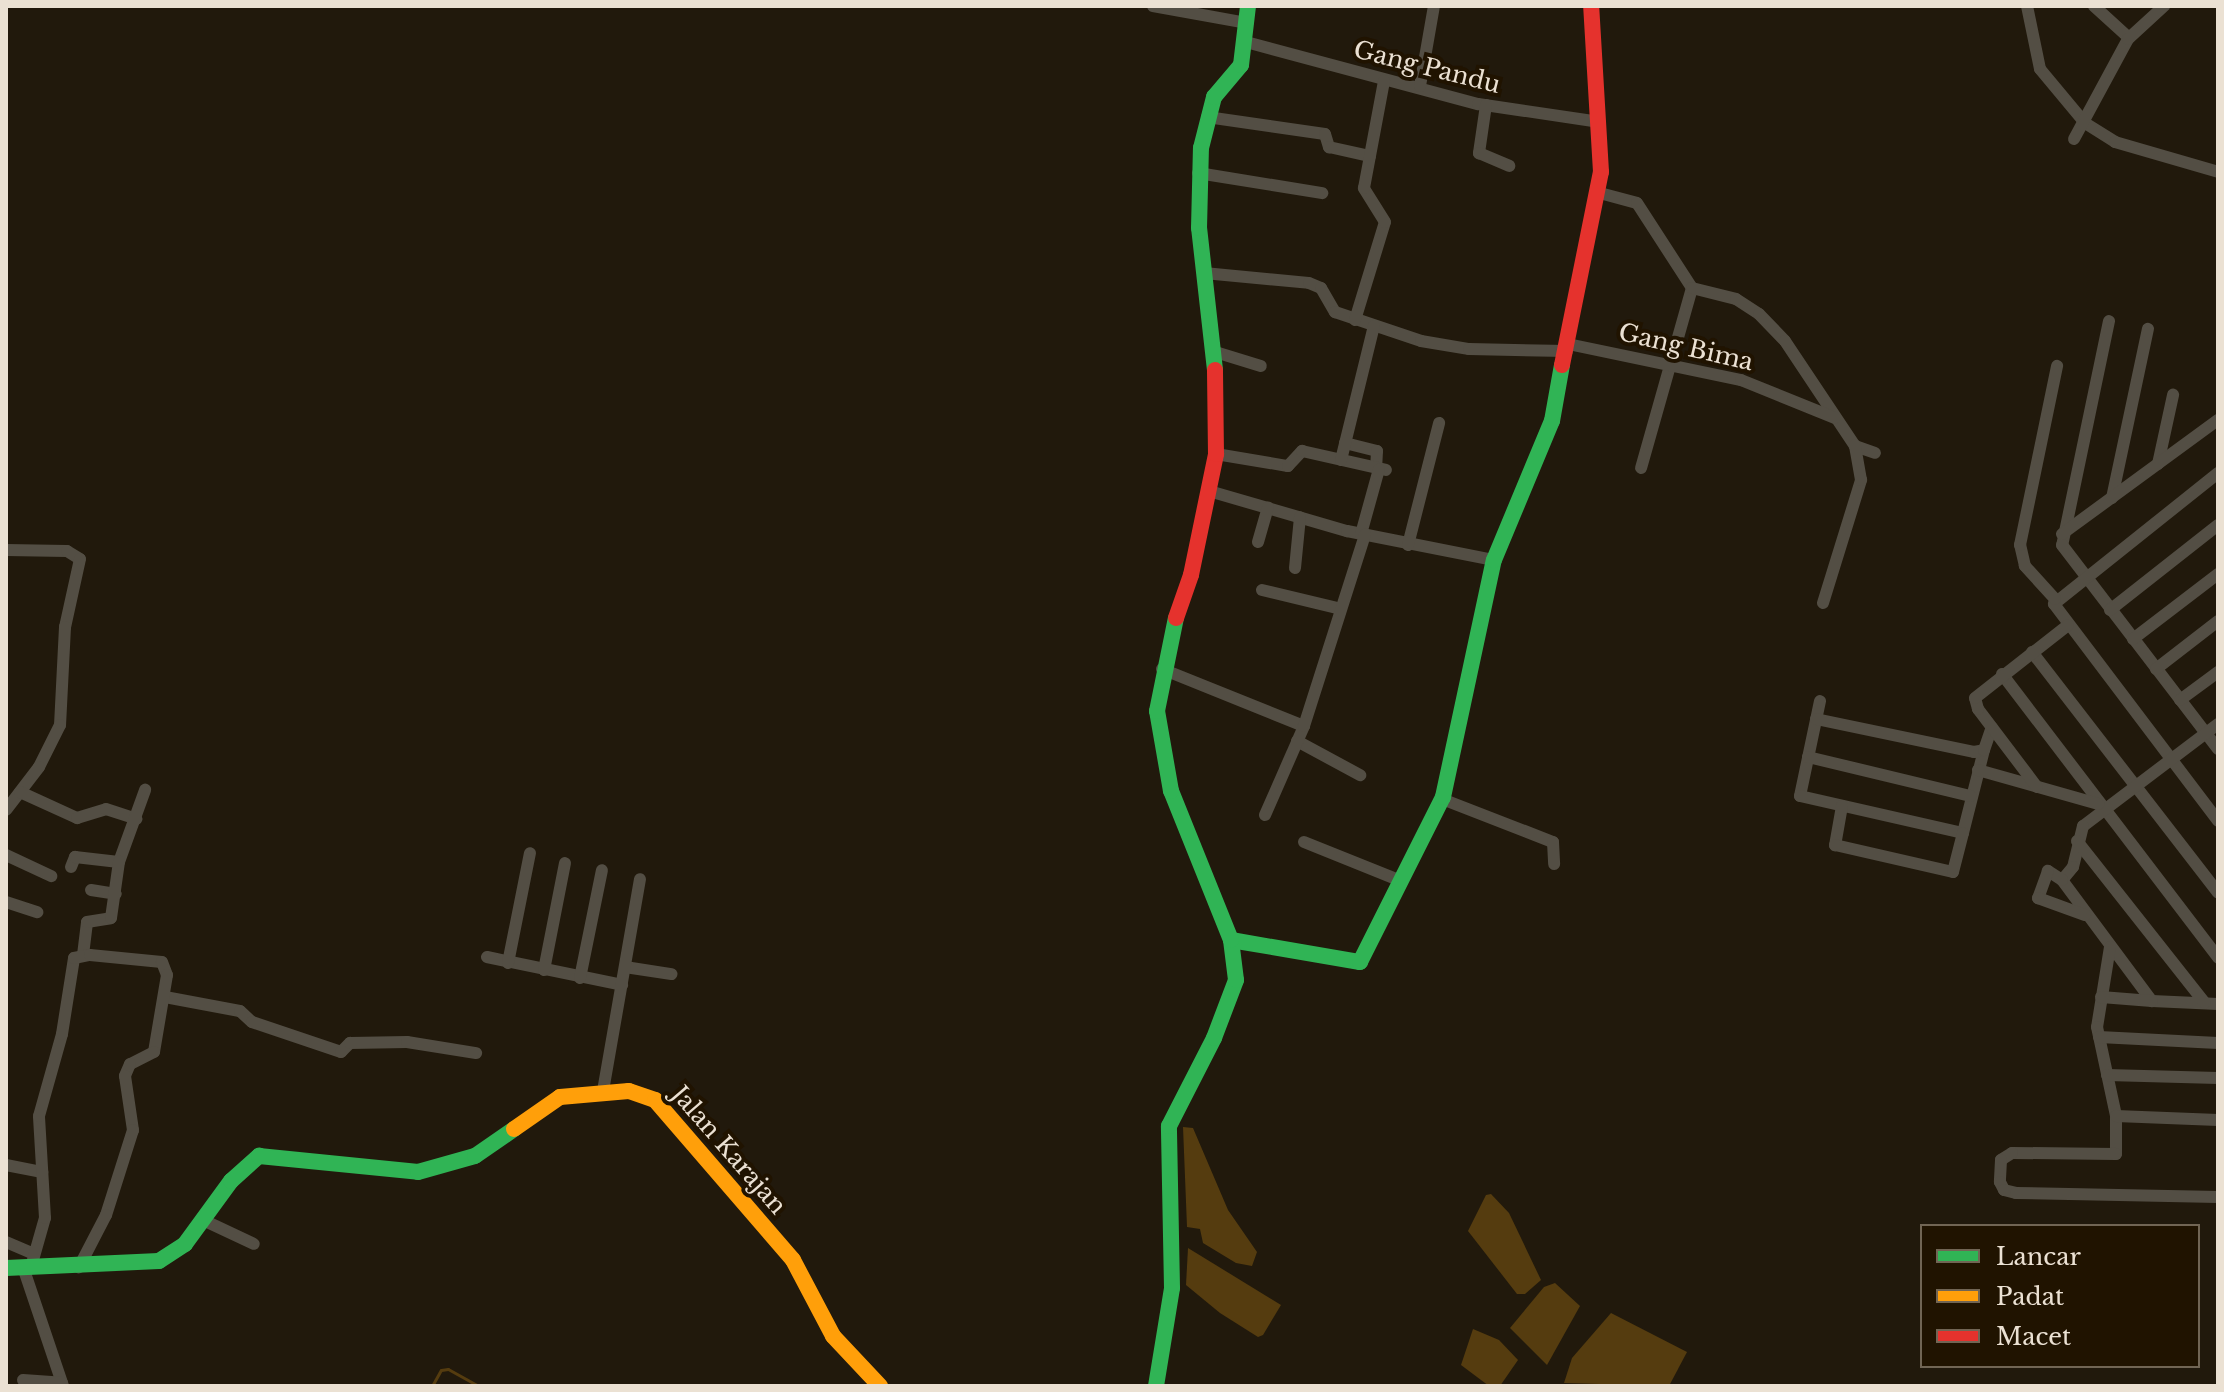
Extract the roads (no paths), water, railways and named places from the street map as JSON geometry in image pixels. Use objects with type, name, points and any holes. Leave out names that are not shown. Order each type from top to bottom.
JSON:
[{"type":"street","points":[[1153,6],[1248,15],[1241,65],[1217,91],[1207,117],[1198,173],[1212,351],[1216,454],[1162,669],[1157,711],[1163,759],[1231,940],[1233,995],[1169,1126],[1172,1288],[1156,1386]]},
{"type":"street","points":[[1420,86],[1434,6]]},
{"type":"street","points":[[1231,940],[1357,964],[1442,799],[1494,560],[1552,421],[1568,347],[1580,255],[1602,162],[1591,6]]},
{"type":"street","points":[[2027,6],[2040,69],[2085,123],[2124,146],[2218,172]]},
{"type":"street","points":[[2094,6],[2129,38]]},
{"type":"street","points":[[2074,139],[2129,38],[2164,6]]},
{"type":"street","name":"Gang Pandu","points":[[1246,42],[1384,81],[1420,86],[1486,105],[1600,122]]},
{"type":"street","points":[[1204,273],[1309,283],[1321,288],[1335,312],[1355,320],[1385,222],[1383,213],[1364,193],[1384,81]]},
{"type":"street","points":[[1486,105],[1479,153],[1509,166]]},
{"type":"street","points":[[1207,117],[1325,134],[1329,147],[1370,156]]},
{"type":"street","points":[[1198,173],[1322,193]]},
{"type":"street","points":[[1596,192],[1637,203],[1692,288],[1736,299],[1759,314],[1785,341],[1855,446],[1861,480],[1823,603]]},
{"type":"street","points":[[1641,468],[1692,288]]},
{"type":"street","name":"Gang Bima","points":[[1355,320],[1446,346],[1568,347],[1672,364],[1759,386],[1835,418]]},
{"type":"street","points":[[2109,321],[2062,534],[2066,552],[2218,749]]},
{"type":"street","points":[[1341,460],[1374,326]]},
{"type":"street","points":[[2112,498],[2148,329]]},
{"type":"street","points":[[1212,351],[1261,366]]},
{"type":"street","points":[[2057,366],[2020,545],[2025,566],[2055,599],[2068,625],[2218,821]]},
{"type":"street","points":[[2158,464],[2173,395]]},
{"type":"street","points":[[2062,534],[2218,420]]},
{"type":"street","points":[[1408,545],[1439,423]]},
{"type":"street","points":[[1265,815],[1304,726],[1381,469],[1377,451],[1345,443]]},
{"type":"street","points":[[1855,446],[1875,453]]},
{"type":"street","points":[[1216,454],[1292,466],[1299,451],[1381,469]]},
{"type":"street","points":[[2055,599],[2218,473]]},
{"type":"street","points":[[1209,491],[1408,545],[1494,560]]},
{"type":"street","points":[[1258,542],[1268,507]]},
{"type":"street","points":[[1295,568],[1300,517]]},
{"type":"street","points":[[2110,610],[2218,525]]},
{"type":"street","points":[[6,550],[67,551],[80,559],[65,627],[60,725],[6,810]]},
{"type":"street","points":[[2133,639],[2218,574]]},
{"type":"street","points":[[1262,590],[1341,609]]},
{"type":"street","points":[[2156,669],[2218,621]]},
{"type":"street","points":[[2037,787],[1992,727],[1975,698],[2068,625]]},
{"type":"street","points":[[2032,652],[2138,785],[2218,893]]},
{"type":"street","points":[[1162,669],[1304,726]]},
{"type":"street","points":[[2180,700],[2218,672]]},
{"type":"street","points":[[2002,674],[2218,958]]},
{"type":"street","points":[[1820,701],[1800,796],[1963,833]]},
{"type":"street","points":[[1816,719],[1984,750]]},
{"type":"street","points":[[2062,880],[2073,867],[2083,826],[2101,807],[2138,785],[2218,724]]},
{"type":"street","points":[[1842,806],[1835,845],[1953,872],[1970,796],[1992,727]]},
{"type":"street","points":[[1297,741],[1360,775]]},
{"type":"street","points":[[1808,757],[1970,796]]},
{"type":"street","points":[[1978,770],[2101,807]]},
{"type":"street","points":[[83,955],[87,922],[110,919],[119,862],[145,790]]},
{"type":"street","points":[[20,792],[77,818],[106,809],[136,819]]},
{"type":"street","points":[[1442,799],[1553,842],[1554,864]]},
{"type":"street","points":[[2077,841],[2211,1004]]},
{"type":"street","points":[[1304,842],[1401,881]]},
{"type":"street","points":[[508,963],[530,853]]},
{"type":"street","points":[[6,855],[51,876]]},
{"type":"street","points":[[71,867],[75,857],[119,862]]},
{"type":"street","points":[[544,970],[565,863]]},
{"type":"street","points":[[580,978],[602,870]]},
{"type":"street","points":[[2087,915],[2033,896],[2048,871],[2062,880],[2152,1001]]},
{"type":"street","points":[[603,1091],[640,879]]},
{"type":"street","points":[[91,890],[116,894]]},
{"type":"street","points":[[6,902],[37,912]]},
{"type":"street","points":[[2110,947],[2101,997],[2099,1037],[2116,1116],[2116,1154],[2012,1153],[2001,1160],[2004,1190],[2218,1197]]},
{"type":"street","points":[[23,1264],[43,1241],[41,1101],[62,1034],[74,958],[83,955],[162,962],[167,969],[165,997],[154,1052],[128,1068],[124,1084],[133,1130],[106,1215],[79,1267]]},
{"type":"street","points":[[487,957],[622,985]]},
{"type":"street","points":[[625,967],[671,974]]},
{"type":"street","points":[[165,997],[240,1011],[252,1022],[339,1052],[350,1043],[407,1042],[476,1053]]},
{"type":"street","points":[[2101,997],[2211,1004]]},
{"type":"street","points":[[2099,1037],[2218,1043]]},
{"type":"street","points":[[2107,1075],[2218,1078]]},
{"type":"street","name":"Jalan Karajan","points":[[23,1264],[79,1267],[159,1261],[185,1244],[231,1181],[259,1156],[418,1172],[475,1156],[560,1097],[603,1091],[641,1093],[666,1108],[793,1260],[833,1336],[880,1386]]},
{"type":"street","points":[[2116,1116],[2218,1120]]},
{"type":"street","points":[[6,1165],[42,1172]]},
{"type":"street","points":[[203,1220],[254,1244]]},
{"type":"street","points":[[6,1242],[23,1264],[62,1385],[23,1380]]},
{"type":"waterway","points":[[432,1386],[441,1370],[448,1369],[479,1386]]}]
